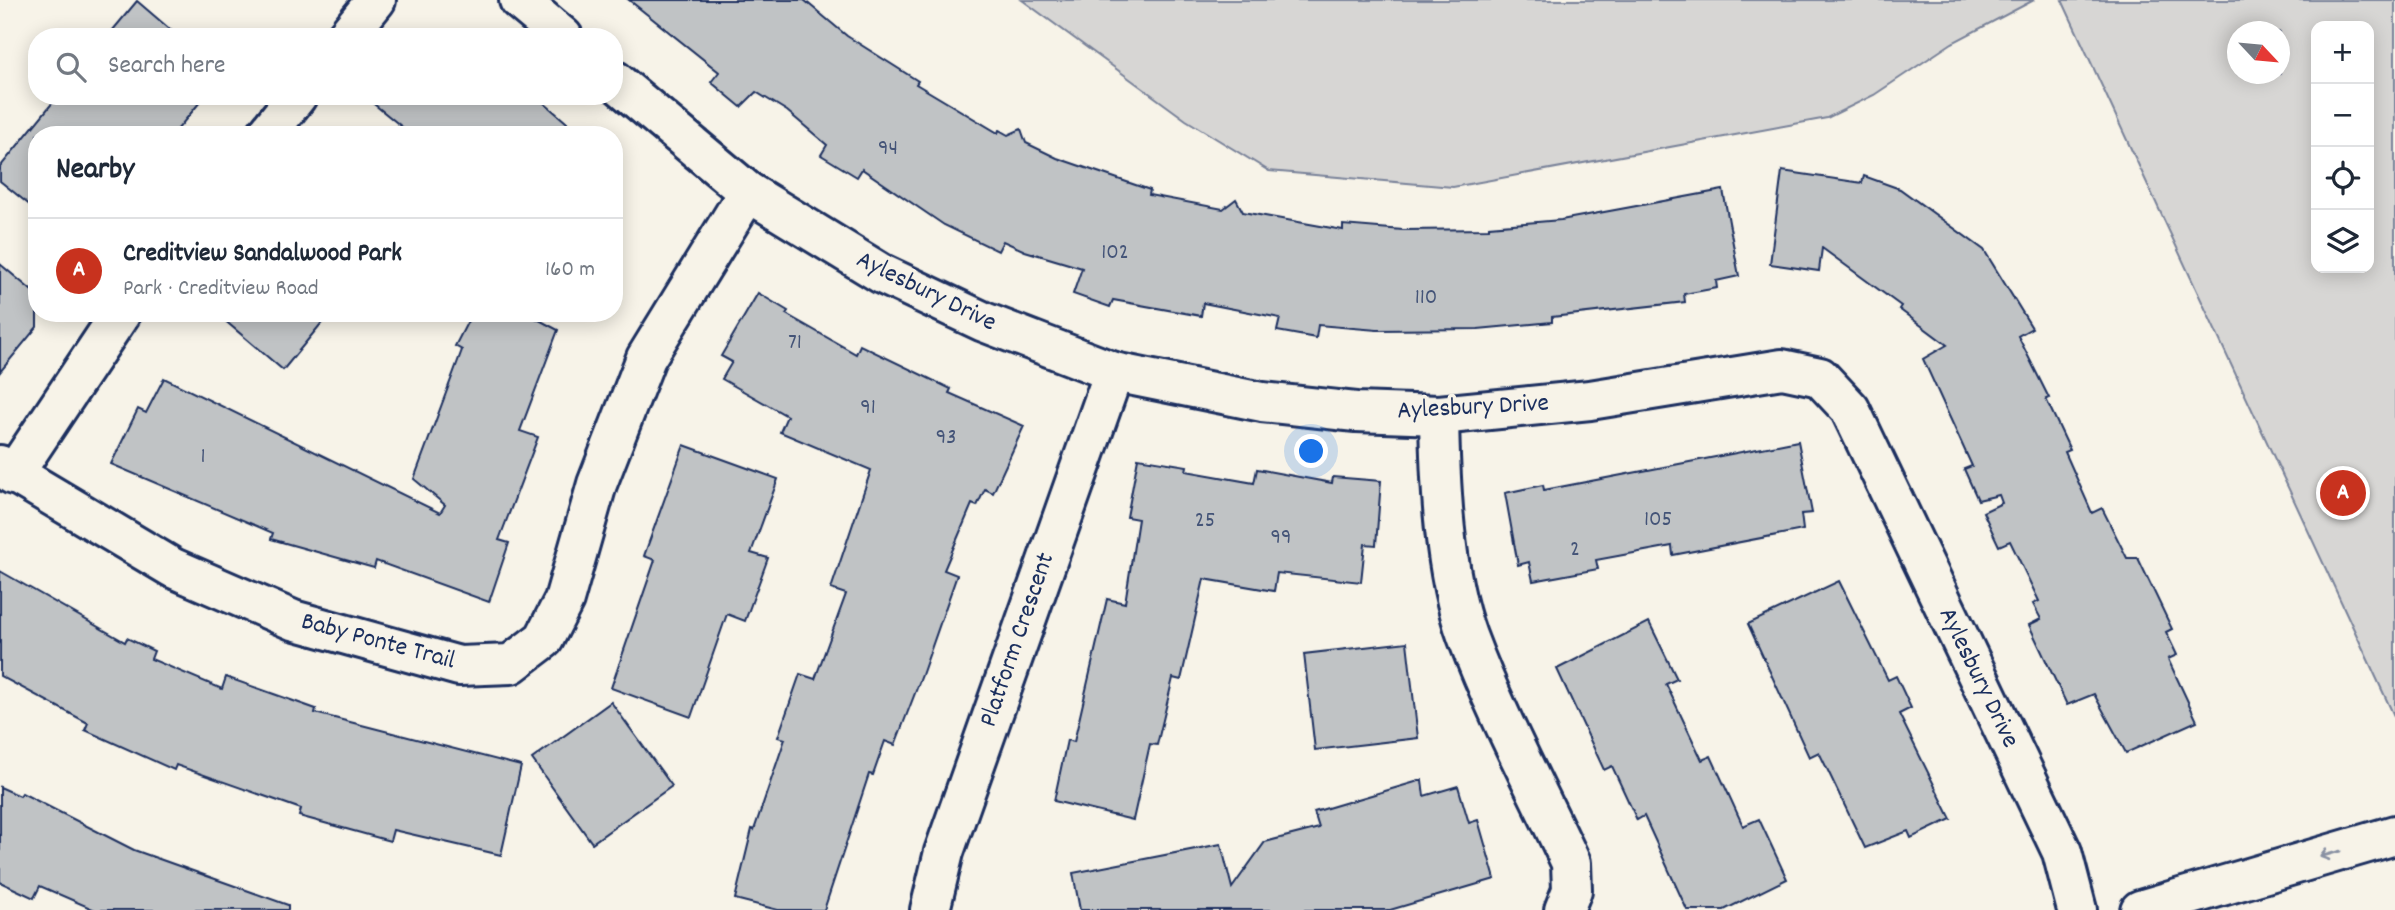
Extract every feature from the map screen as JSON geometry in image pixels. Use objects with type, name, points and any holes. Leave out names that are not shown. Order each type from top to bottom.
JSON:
[{"type":"street","points":[[353,28],[376,0]]},
{"type":"street","points":[[519,0],[552,28]]},
{"type":"street","name":"Aylesbury Drive","points":[[623,88],[748,192],[882,274],[984,322],[1114,372],[1262,402],[1356,412],[1438,415],[1590,400],[1782,369],[1820,377],[1850,409],[1862,433],[2062,852],[2077,910]]},
{"type":"street","points":[[273,126],[290,105]]},
{"type":"street","name":"Baby Ponte Trail","points":[[6,470],[173,568],[293,620],[459,666],[511,664],[544,639],[564,600],[597,484],[646,358],[748,192]]},
{"type":"street","points":[[6,470],[114,322]]},
{"type":"street","name":"Platform Crescent","points":[[930,910],[944,852],[1114,372]]},
{"type":"street","points":[[1438,415],[1440,479],[1455,585],[1467,635],[1571,863],[1572,890],[1564,910]]},
{"type":"street","points":[[2140,910],[2395,835]]},
{"type":"shaded area","points":[[1022,0],[2034,0],[1952,43],[1874,95],[1827,118],[1453,187],[1269,171],[1186,120]]},
{"type":"shaded area","points":[[2062,0],[2395,0],[2395,718]]},
{"type":"building","points":[[629,0],[804,0],[847,36],[918,81],[916,84],[998,133],[999,130],[1008,135],[1021,129],[1026,143],[1057,158],[1150,190],[1149,195],[1223,209],[1236,199],[1243,212],[1343,230],[1343,225],[1403,230],[1489,229],[1489,226],[1561,220],[1723,190],[1739,276],[1716,281],[1717,288],[1684,294],[1685,302],[1552,317],[1552,322],[1478,329],[1377,330],[1318,325],[1316,338],[1277,331],[1280,318],[1203,303],[1201,316],[1113,300],[1110,307],[1073,294],[1082,268],[1025,251],[1003,241],[998,251],[944,225],[862,169],[857,177],[821,155],[827,145],[787,111],[756,92],[741,107],[711,82],[719,72]]},
{"type":"building","points":[[137,1],[168,28],[114,28]]},
{"type":"building","points":[[51,105],[198,105],[180,126],[33,126]]},
{"type":"building","points":[[375,105],[546,105],[571,126],[401,126]]},
{"type":"building","points":[[28,133],[28,204],[0,181],[0,167]]},
{"type":"building","points":[[1782,171],[1862,183],[1864,176],[1900,189],[1984,250],[2032,328],[2018,336],[2049,398],[2046,399],[2070,450],[2065,452],[2092,513],[2102,508],[2127,558],[2138,558],[2172,629],[2166,632],[2177,655],[2168,659],[2197,721],[2126,753],[2094,694],[2067,705],[2029,625],[2041,619],[2033,604],[2039,601],[2010,541],[1999,546],[1983,512],[2002,503],[1999,495],[1978,500],[1964,469],[1972,466],[1923,359],[1947,345],[1899,309],[1901,306],[1822,248],[1819,271],[1770,264]]},
{"type":"building","points":[[0,264],[28,287],[28,322],[37,322],[37,327],[0,372]]},
{"type":"building","points":[[758,293],[788,311],[786,314],[856,354],[860,345],[951,389],[949,393],[1024,426],[993,493],[985,489],[977,506],[972,504],[944,570],[957,575],[922,675],[895,745],[885,741],[873,775],[869,774],[824,910],[778,910],[735,899],[752,829],[754,830],[785,739],[778,737],[800,674],[815,679],[846,594],[831,589],[871,470],[780,432],[787,416],[722,379],[732,362],[721,356]]},
{"type":"building","points":[[227,322],[323,322],[283,370]]},
{"type":"building","points":[[467,322],[543,322],[558,330],[520,431],[538,437],[499,540],[509,543],[489,602],[376,561],[374,568],[271,539],[273,533],[111,464],[138,409],[146,413],[164,378],[440,513],[445,505],[414,479],[462,350],[455,346]]},
{"type":"building","points":[[1798,441],[1812,513],[1801,514],[1803,530],[1673,555],[1672,546],[1596,560],[1598,569],[1533,581],[1529,562],[1518,565],[1505,493],[1543,485],[1544,490]]},
{"type":"building","points":[[684,445],[778,479],[751,553],[768,558],[745,621],[727,614],[691,717],[611,688],[655,560],[644,556]]},
{"type":"building","points":[[1138,458],[1187,466],[1186,471],[1254,483],[1257,469],[1332,483],[1333,477],[1381,481],[1376,545],[1365,544],[1361,582],[1277,573],[1274,591],[1204,579],[1181,680],[1173,678],[1157,745],[1150,744],[1133,820],[1054,801],[1067,740],[1074,742],[1107,599],[1125,603],[1138,519],[1127,517]]},
{"type":"building","points":[[0,571],[125,642],[127,638],[154,651],[151,659],[222,689],[226,677],[316,709],[315,713],[521,766],[501,855],[393,830],[390,841],[299,816],[301,809],[176,765],[174,770],[85,730],[88,723],[0,676]]},
{"type":"building","points":[[1839,581],[1888,680],[1896,676],[1911,708],[1899,714],[1951,819],[1911,838],[1908,831],[1865,848],[1819,752],[1809,757],[1748,624]]},
{"type":"building","points":[[1649,622],[1677,679],[1666,684],[1702,760],[1711,756],[1743,826],[1759,819],[1787,879],[1724,910],[1687,910],[1644,816],[1637,820],[1612,766],[1604,770],[1557,669]]},
{"type":"building","points":[[1407,642],[1418,738],[1315,750],[1304,654]]},
{"type":"building","points":[[611,702],[672,786],[592,843],[532,759]]},
{"type":"building","points":[[1422,780],[1424,796],[1458,786],[1469,823],[1478,820],[1495,879],[1390,910],[1080,910],[1073,873],[1221,844],[1232,888],[1265,842],[1319,828],[1314,812]]},
{"type":"building","points":[[0,787],[20,796],[22,793],[134,850],[288,905],[288,910],[95,910],[40,886],[34,898],[0,882]]},
{"type":"place","name":"Creditview Sandalwood Park","points":[[2343,493]]}]
